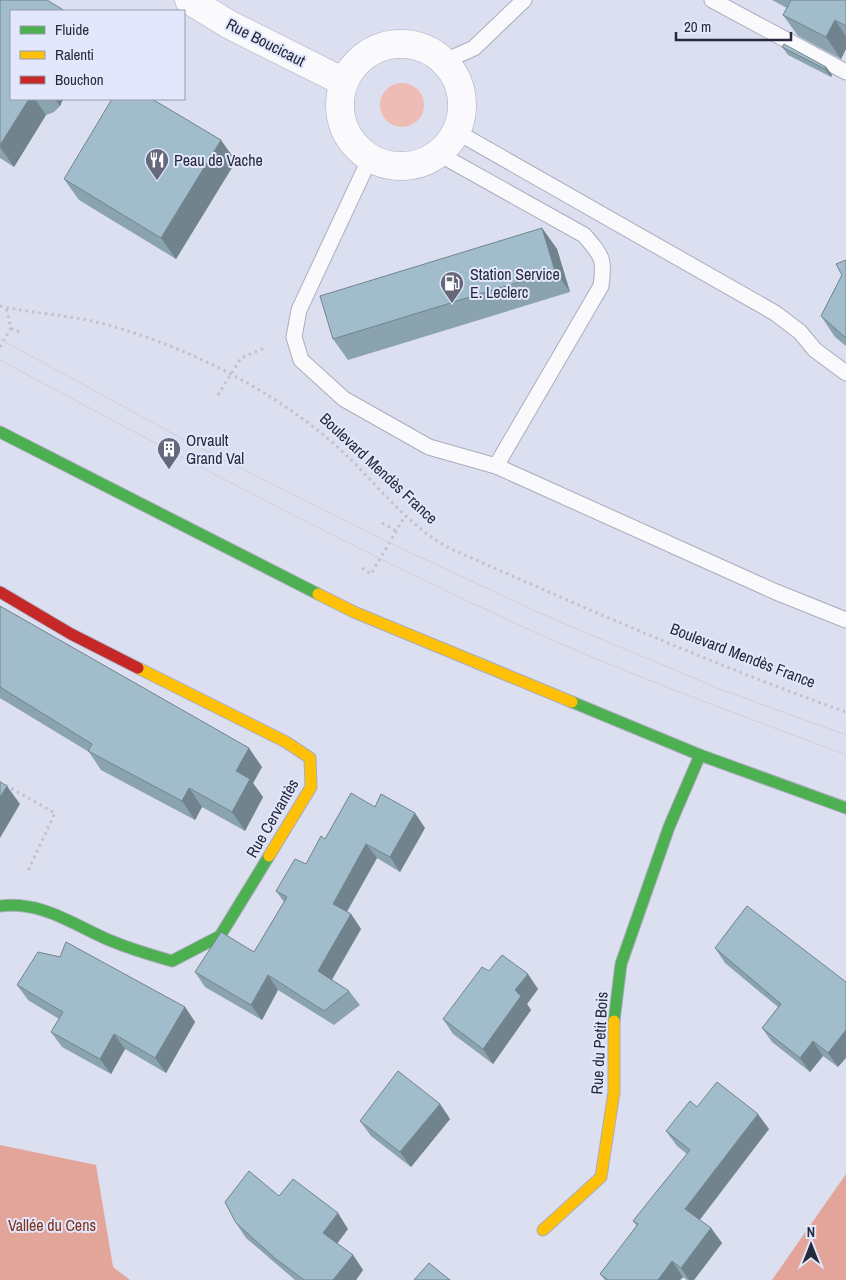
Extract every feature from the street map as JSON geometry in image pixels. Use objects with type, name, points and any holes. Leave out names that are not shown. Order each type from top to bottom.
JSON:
[{"type":"street","name":"Rue Boucicaut","points":[[189,0],[230,26],[344,82]]},
{"type":"street","points":[[409,44],[428,50],[445,61],[456,77],[462,95],[462,114],[457,132],[439,154],[423,163],[405,167],[387,165],[370,158],[356,147],[346,132],[340,116],[340,99],[344,82],[354,65],[370,52],[389,45],[409,44]]},
{"type":"street","points":[[0,432],[354,612],[700,755],[846,808]]},
{"type":"street","name":"Rue Cervantès","points":[[0,592],[71,634],[286,742],[310,758],[311,787],[220,936],[172,961],[120,945],[40,907],[14,903],[0,906]]},
{"type":"street","name":"Rue du Petit Bois","points":[[543,1230],[601,1177],[614,1092],[614,1014],[621,964],[669,827],[700,755]]},
{"type":"lane","points":[[445,61],[474,48],[524,0]]},
{"type":"lane","points":[[712,0],[846,72]]},
{"type":"lane","points":[[457,132],[775,313],[800,332],[814,350],[846,373]]},
{"type":"lane","points":[[439,154],[584,235],[598,251],[604,266],[601,286],[496,466]]},
{"type":"lane","points":[[370,158],[299,310],[294,337],[301,360],[344,399],[428,447],[496,466],[776,592],[846,620]]},
{"type":"path","name":"Boulevard Mendès France","points":[[0,306],[107,324],[170,345],[230,374],[281,402],[326,437],[369,476],[405,516],[428,537],[603,617],[759,681],[846,712]]},
{"type":"path","points":[[0,347],[11,328],[6,307]]},
{"type":"path","points":[[11,328],[22,333]]},
{"type":"path","points":[[218,395],[241,358],[294,337]]},
{"type":"path","points":[[362,568],[372,574],[395,530],[405,516]]},
{"type":"path","points":[[382,523],[395,530]]},
{"type":"path","points":[[0,782],[55,813],[14,903]]},
{"type":"shaded area","points":[[398,83],[406,83],[418,89],[424,105],[418,121],[406,127],[398,127],[386,121],[380,109],[380,101],[386,89]]},
{"type":"green space","name":"Vallée du Cens","points":[[0,1145],[96,1165],[113,1267],[130,1280],[0,1280]]},
{"type":"green space","points":[[846,1174],[846,1280],[772,1280]]},
{"type":"building","points":[[0,0],[47,0],[63,10],[10,10],[10,100],[28,100],[0,145]]},
{"type":"building","points":[[791,0],[846,0],[846,26],[835,20],[826,37],[783,15]]},
{"type":"building","points":[[784,44],[826,67],[825,69],[782,47]]},
{"type":"building","name":"Peau de Vache","points":[[111,100],[154,100],[221,140],[161,238],[64,179]]},
{"type":"building","points":[[542,228],[555,271],[333,339],[320,296]]},
{"type":"building","points":[[846,260],[846,338],[821,316],[842,275],[836,264]]},
{"type":"building","points":[[0,606],[249,748],[236,771],[250,779],[232,812],[189,788],[182,801],[88,751],[92,744],[0,687]]},
{"type":"building","points":[[0,782],[7,786],[0,797]]},
{"type":"building","points":[[351,793],[375,807],[381,794],[415,813],[390,857],[366,844],[333,904],[351,914],[318,971],[349,991],[324,1011],[268,975],[251,1005],[195,972],[221,932],[254,952],[287,897],[276,891],[295,859],[306,864],[321,836],[325,839]]},
{"type":"building","points":[[747,906],[846,982],[846,1030],[828,1053],[813,1041],[800,1058],[762,1028],[781,1004],[715,948]]},
{"type":"building","points":[[66,942],[185,1007],[155,1058],[114,1034],[100,1059],[51,1032],[63,1012],[17,985],[38,952],[60,957]]},
{"type":"building","points":[[502,955],[528,974],[515,990],[521,996],[483,1049],[443,1019],[482,967],[489,971]]},
{"type":"building","points":[[398,1071],[440,1104],[400,1152],[360,1121]]},
{"type":"building","points":[[717,1082],[758,1114],[685,1209],[711,1228],[681,1268],[672,1261],[658,1280],[608,1280],[600,1274],[638,1224],[633,1221],[690,1150],[666,1131],[690,1101],[697,1107]]},
{"type":"building","points":[[249,1171],[279,1196],[293,1179],[338,1213],[323,1233],[353,1255],[333,1280],[304,1280],[276,1259],[236,1223],[225,1202]]},
{"type":"building","points":[[429,1263],[450,1280],[414,1280]]},
{"type":"tram line","points":[[0,339],[190,443],[388,542],[542,614],[717,688],[846,735]]},
{"type":"tram line","points":[[0,360],[263,500],[397,567],[532,631],[609,664],[846,755]]},
{"type":"traffic: fast","points":[[0,432],[318,594]]},
{"type":"traffic: fast","points":[[572,702],[700,755],[846,808]]},
{"type":"traffic: fast","points":[[614,1021],[621,964],[669,827],[700,755]]},
{"type":"traffic: fast","points":[[0,906],[15,905],[43,910],[117,943],[172,961],[220,936],[269,856]]},
{"type":"traffic: slow","points":[[318,594],[354,612],[572,702]]},
{"type":"traffic: slow","points":[[138,668],[286,742],[310,758],[311,787],[269,856]]},
{"type":"traffic: slow","points":[[543,1230],[601,1177],[614,1092],[614,1021]]},
{"type":"traffic: jam","points":[[0,592],[71,634],[138,668]]},
{"type":"place","name":"Peau de Vache","points":[[157,181]]},
{"type":"place","name":"Station Service E. Leclerc","points":[[452,304]]},
{"type":"place","name":"Orvault Grand Val","points":[[169,470]]}]
